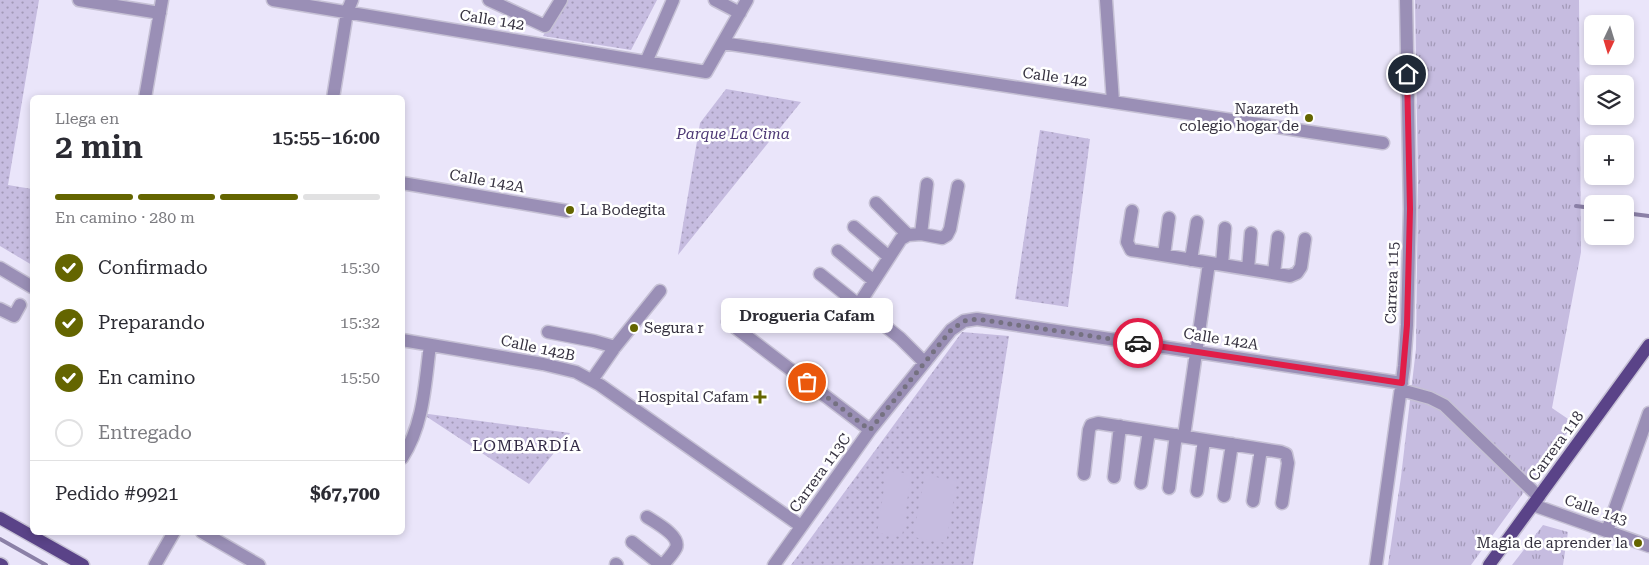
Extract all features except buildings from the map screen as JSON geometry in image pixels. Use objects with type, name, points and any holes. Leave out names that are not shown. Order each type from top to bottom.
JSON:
[{"type":"main road","name":"Carrera 118","points":[[1489,565],[1649,346]]},
{"type":"main road","points":[[0,518],[83,565]]},
{"type":"street","points":[[79,0],[160,13]]},
{"type":"street","points":[[146,95],[162,0]]},
{"type":"street","name":"Calle 142","points":[[273,0],[706,72],[723,43],[1383,143]]},
{"type":"street","points":[[333,95],[347,12],[352,0]]},
{"type":"street","points":[[490,0],[546,26],[561,0]]},
{"type":"street","points":[[646,62],[673,0]]},
{"type":"street","points":[[715,0],[740,13]]},
{"type":"street","points":[[723,43],[747,0]]},
{"type":"street","points":[[1106,0],[1113,102]]},
{"type":"street","name":"Carrera 115","points":[[1376,565],[1401,386],[1407,325],[1410,209],[1406,0]]},
{"type":"street","name":"Calle 142A","points":[[405,184],[567,211]]},
{"type":"street","points":[[915,234],[927,184]]},
{"type":"street","points":[[859,304],[900,239],[915,234],[942,238],[947,235],[950,229],[958,186]]},
{"type":"street","points":[[876,203],[915,234]]},
{"type":"street","points":[[1132,211],[1127,242],[1131,250],[1164,256],[1290,276],[1297,273],[1301,267],[1305,239]]},
{"type":"street","points":[[1164,256],[1169,218]]},
{"type":"street","points":[[1191,260],[1197,222]]},
{"type":"street","points":[[854,227],[889,257]]},
{"type":"street","points":[[1170,488],[1196,351],[1225,228]]},
{"type":"street","points":[[1248,269],[1251,233]]},
{"type":"street","points":[[1274,273],[1278,237]]},
{"type":"street","points":[[838,251],[874,281]]},
{"type":"street","points":[[0,268],[30,285]]},
{"type":"street","points":[[820,274],[900,338],[924,362]]},
{"type":"street","points":[[592,380],[615,347],[660,291]]},
{"type":"street","points":[[0,309],[14,316],[20,305]]},
{"type":"street","name":"Calle 142A","points":[[977,319],[1196,351],[1401,386],[1444,405],[1536,501]]},
{"type":"street","name":"Carrera 113C","points":[[774,565],[870,430],[924,362],[951,330],[964,321],[977,319]]},
{"type":"street","points":[[728,322],[870,430]]},
{"type":"street","points":[[548,332],[615,347]]},
{"type":"street","name":"Calle 142B","points":[[405,340],[543,364],[576,372],[592,380],[801,526]]},
{"type":"street","points":[[405,453],[421,413],[430,344]]},
{"type":"street","points":[[1607,531],[1649,414]]},
{"type":"street","points":[[1084,474],[1091,425],[1098,423],[1120,426],[1286,454],[1288,463],[1282,503]]},
{"type":"street","points":[[1114,477],[1120,426]]},
{"type":"street","points":[[1141,483],[1149,431]]},
{"type":"street","points":[[1198,491],[1204,440]]},
{"type":"street","points":[[1224,496],[1232,444]]},
{"type":"street","points":[[1252,501],[1260,449]]},
{"type":"street","name":"Calle 143","points":[[1536,501],[1607,531],[1649,546]]},
{"type":"street","points":[[632,542],[662,565],[676,548],[677,542],[674,536],[647,517]]},
{"type":"street","points":[[155,565],[172,535]]},
{"type":"street","points":[[207,535],[259,565]]},
{"type":"green space","points":[[0,0],[39,0],[8,185],[30,189],[30,264],[0,246]]},
{"type":"green space","points":[[563,0],[657,0],[631,50],[543,36]]},
{"type":"green space","points":[[1415,0],[1579,0],[1581,252],[1552,408],[1574,423],[1471,565],[1388,565],[1401,477],[1416,349],[1418,181]]},
{"type":"green space","name":"Parque La Cima","points":[[726,89],[801,102],[678,255],[700,123]]},
{"type":"green space","points":[[1040,130],[1090,139],[1068,307],[1015,299]]},
{"type":"green space","points":[[962,332],[1009,336],[973,565],[791,565]]},
{"type":"green space","points":[[421,413],[570,433],[529,484]]},
{"type":"green space","points":[[887,470],[911,474],[902,537],[877,533]]},
{"type":"green space","points":[[925,475],[957,481],[946,543],[913,537]]},
{"type":"green space","points":[[1543,525],[1568,532],[1563,565],[1512,565]]},
{"type":"waterway","points":[[1576,206],[1584,207]]},
{"type":"waterway","points":[[1634,214],[1649,216]]},
{"type":"waterway","points":[[0,539],[46,565]]},
{"type":"way so far","points":[[807,382],[870,430],[951,330],[964,321],[977,319],[1138,343]]},
{"type":"place","name":"Nazareth colegio hogar de","points":[[1309,118]]},
{"type":"place","name":"La Bodegita","points":[[570,210]]},
{"type":"place","name":"Segura r","points":[[634,328]]},
{"type":"place","name":"Drogueria Cafam","points":[[807,382]]},
{"type":"place","name":"Hospital Cafam","points":[[760,397]]},
{"type":"place","name":"Magia de aprender la","points":[[1638,543]]},
{"type":"district","name":"LOMBARDÍA","points":[[527,445]]},
{"type":"route","points":[[1138,343],[1402,383],[1407,325],[1410,209],[1407,74]]}]
